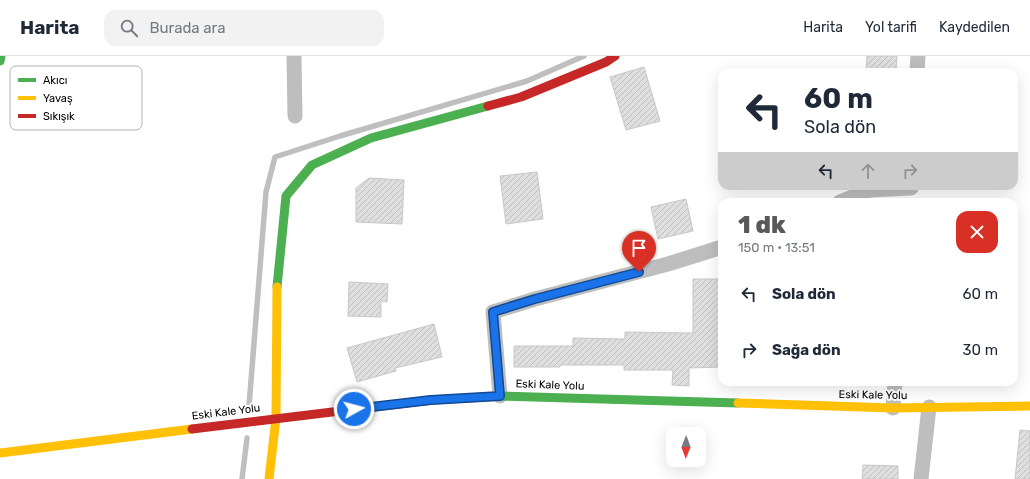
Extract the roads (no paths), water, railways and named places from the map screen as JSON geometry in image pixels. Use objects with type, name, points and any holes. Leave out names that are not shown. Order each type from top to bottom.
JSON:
[{"type":"street","points":[[0,61],[1,56]]},
{"type":"street","points":[[294,56],[295,116]]},
{"type":"street","points":[[269,479],[276,418],[277,276],[286,196],[312,165],[371,138],[522,96],[606,62],[615,56]]},
{"type":"street","points":[[917,68],[918,56]]},
{"type":"street","points":[[850,198],[870,190],[911,192]]},
{"type":"street","points":[[500,396],[493,312],[535,299],[668,264],[718,248]]},
{"type":"street","points":[[893,408],[895,386]]},
{"type":"street","name":"Eski Kale Yolu","points":[[0,453],[431,400],[500,396],[893,408],[1030,406]]},
{"type":"street","points":[[921,479],[929,407]]},
{"type":"waterway","points":[[249,406],[266,192],[275,157],[340,136],[527,81],[584,56]]},
{"type":"waterway","points":[[242,479],[247,438]]}]
